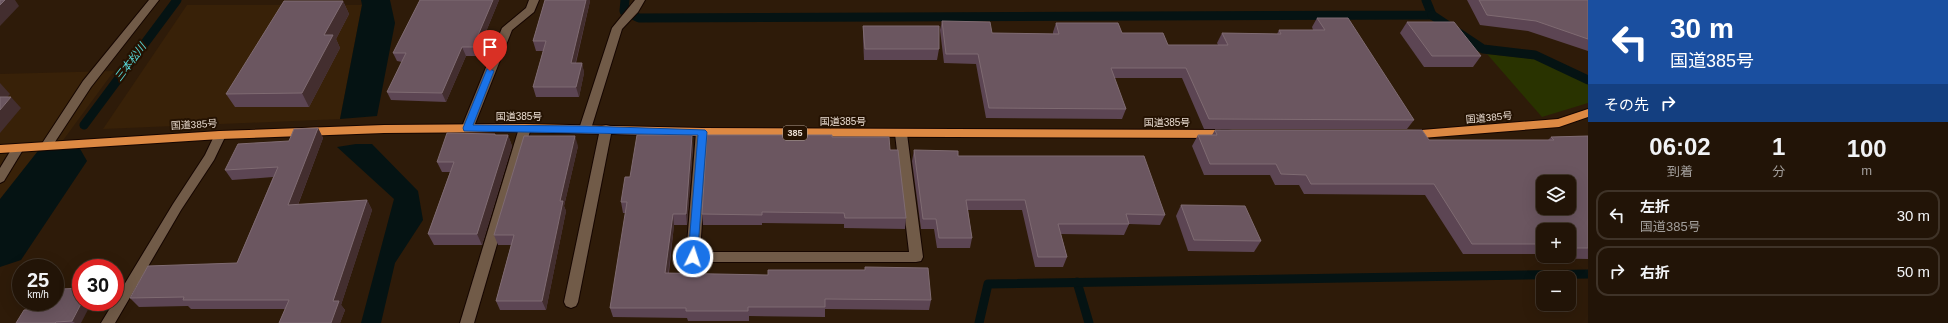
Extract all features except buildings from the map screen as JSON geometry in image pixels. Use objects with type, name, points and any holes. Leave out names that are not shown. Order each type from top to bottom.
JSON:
[{"type":"highway","name":"国道385号","points":[[1394,135],[1426,135],[1559,123],[1588,112]]},
{"type":"highway","name":"国道385号","points":[[0,149],[220,135],[330,130],[467,128],[901,134],[1243,134]]},
{"type":"street","points":[[47,145],[87,84],[154,0]]},
{"type":"street","points":[[467,128],[507,28],[530,10],[534,0]]},
{"type":"street","points":[[585,129],[617,28],[624,18],[634,10],[640,0]]},
{"type":"street","points":[[467,323],[525,128]]},
{"type":"street","points":[[571,302],[606,129]]},
{"type":"street","points":[[702,132],[693,257],[916,257],[901,134]]},
{"type":"street","points":[[108,323],[177,207],[210,157],[220,135]]},
{"type":"street","points":[[0,178],[18,148]]},
{"type":"shaded area","points":[[361,0],[390,0],[395,23],[377,116],[340,119],[362,5]]},
{"type":"shaded area","points":[[187,5],[362,5],[340,119],[103,129]]},
{"type":"shaded area","points":[[114,71],[0,226],[0,74]]},
{"type":"shaded area","points":[[356,144],[372,144],[418,191],[423,220],[395,263],[381,323],[361,323],[394,199],[337,147]]},
{"type":"green space","points":[[1487,54],[1534,59],[1588,82],[1588,103],[1542,117]]},
{"type":"waterway","name":"三本松川","points":[[84,125],[177,0]]},
{"type":"waterway","points":[[625,0],[624,11],[639,18],[1432,15]]},
{"type":"waterway","points":[[1426,0],[1432,15]]},
{"type":"waterway","points":[[1432,15],[1483,49],[1535,55],[1588,80]]},
{"type":"waterway","name":"三本松川","points":[[0,243],[60,161]]},
{"type":"waterway","points":[[1077,283],[1588,274]]},
{"type":"waterway","points":[[979,323],[988,284],[1077,283]]},
{"type":"waterway","points":[[1077,283],[1089,323]]},
{"type":"route","points":[[490,71],[467,128],[702,132],[693,257]]}]
